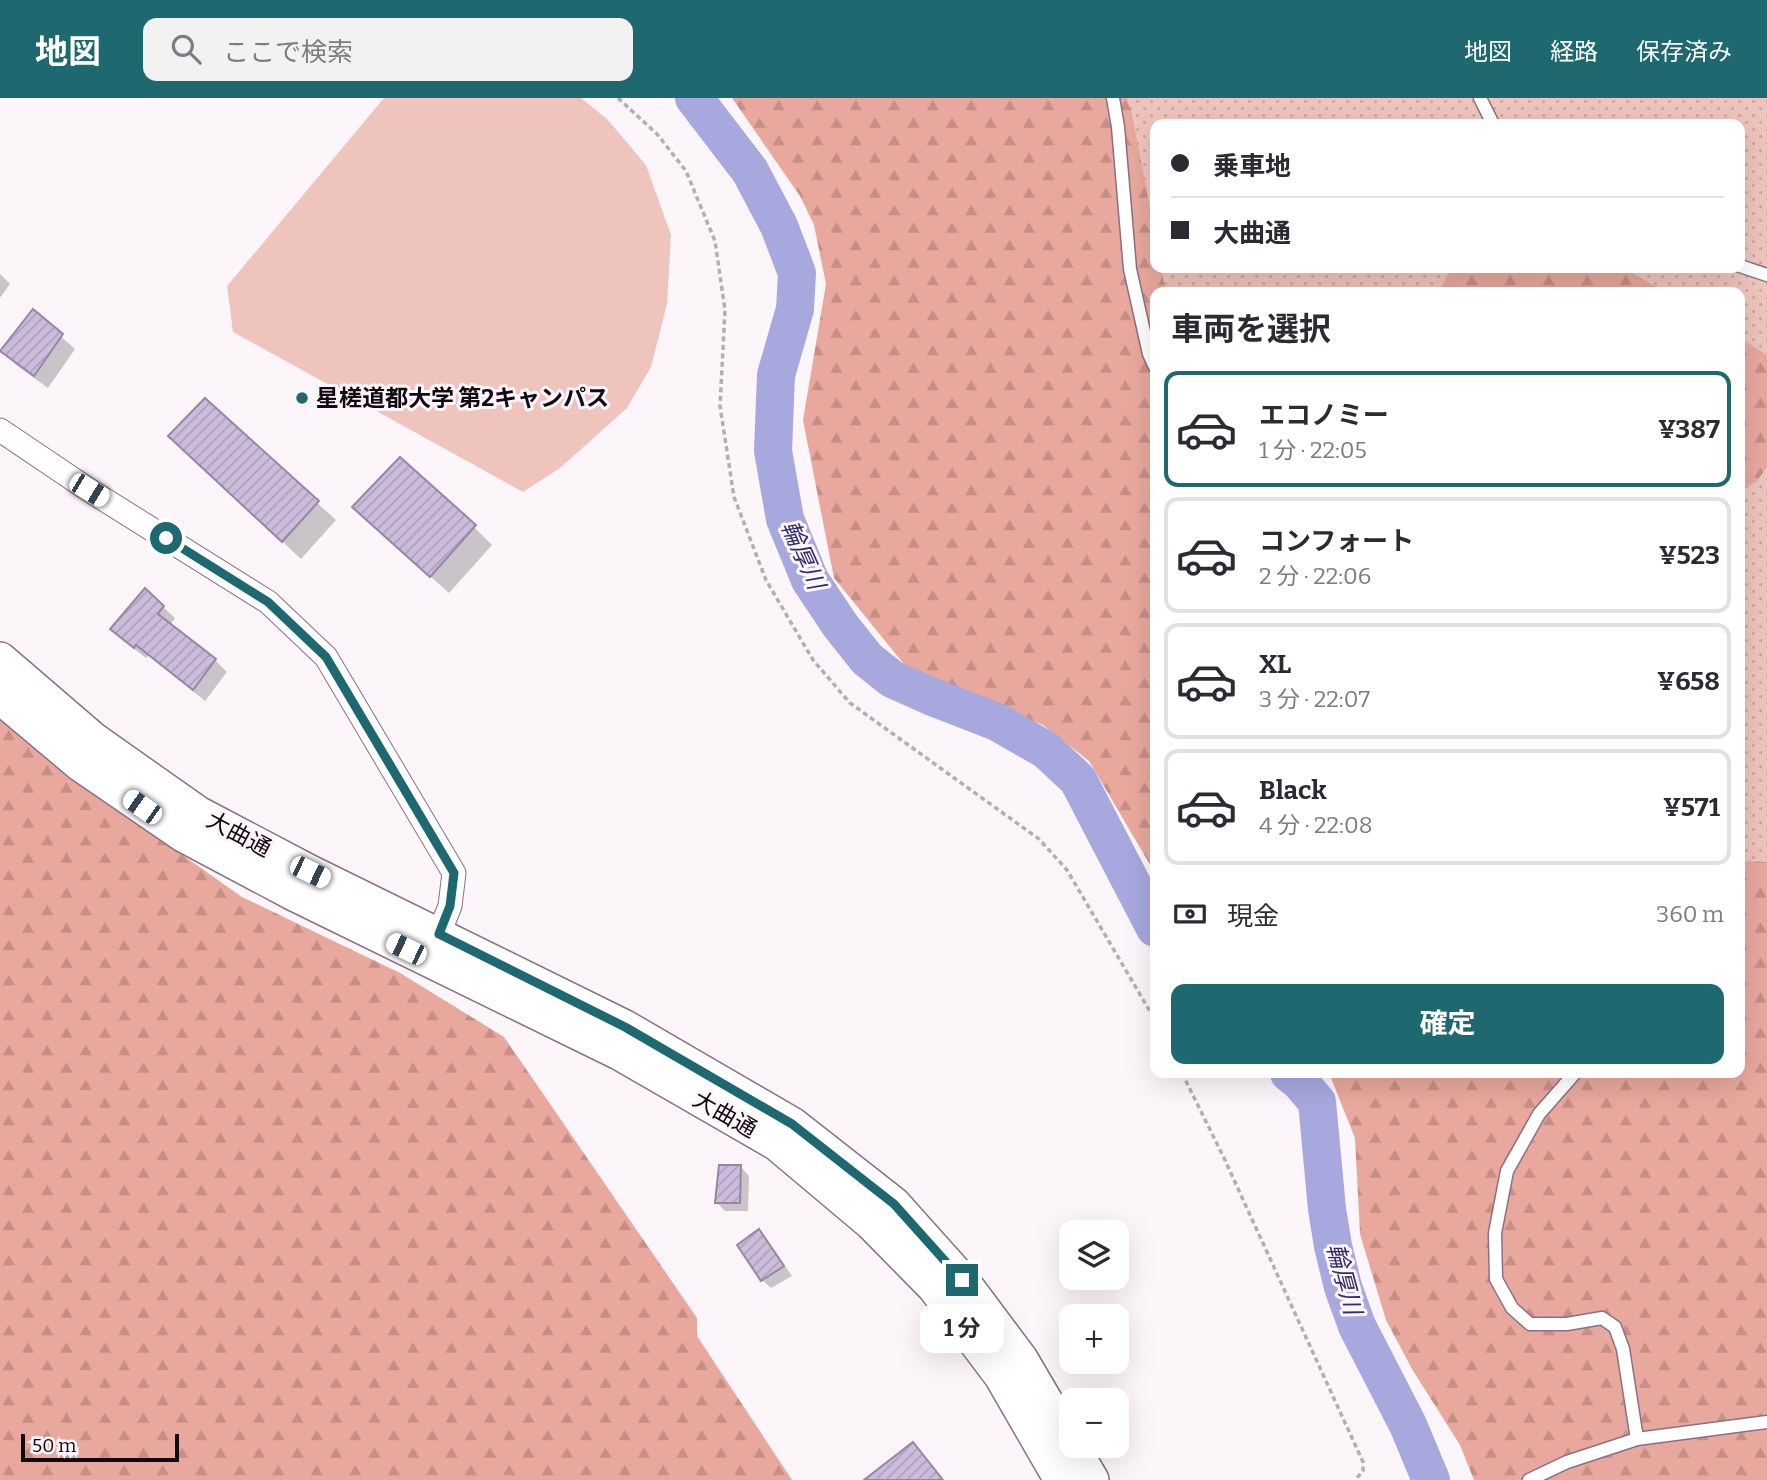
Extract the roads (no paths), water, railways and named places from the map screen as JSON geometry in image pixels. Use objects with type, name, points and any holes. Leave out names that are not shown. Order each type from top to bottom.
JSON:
[{"type":"main road","name":"大曲通","points":[[0,659],[93,739],[198,813],[310,872],[434,947],[777,1143],[871,1223],[934,1287],[1001,1376],[1061,1480]]},
{"type":"main road","name":"大曲通","points":[[0,696],[81,765],[183,835],[294,894],[434,947],[625,1027],[792,1124],[894,1204],[962,1280],[1021,1359],[1059,1423]]},
{"type":"main road","name":"大曲通","points":[[1079,1458],[1092,1480]]},
{"type":"street","points":[[0,430],[89,490],[268,602],[326,657],[454,873],[450,906],[434,947]]},
{"type":"lane","points":[[1113,98],[1118,127],[1129,268],[1150,356]]},
{"type":"lane","points":[[1480,98],[1490,119]]},
{"type":"lane","points":[[1745,268],[1767,275]]},
{"type":"lane","points":[[1571,1078],[1539,1114],[1507,1171],[1495,1233],[1496,1279],[1512,1308],[1530,1324],[1567,1324],[1602,1318],[1615,1327],[1623,1349],[1637,1439]]},
{"type":"lane","points":[[1529,1480],[1567,1462],[1637,1439],[1767,1422]]},
{"type":"waterway","name":"輪厚川","points":[[694,98],[750,171],[779,226],[797,273],[795,309],[776,375],[773,451],[785,519],[810,580],[867,659],[892,679],[997,722],[1046,750],[1078,780],[1150,918]]},
{"type":"waterway","name":"輪厚川","points":[[1295,1078],[1317,1102],[1327,1209],[1343,1287],[1357,1326],[1408,1425],[1431,1480]]},
{"type":"place","name":"星槎道都大学 第2キャンパス","points":[[302,398]]}]
